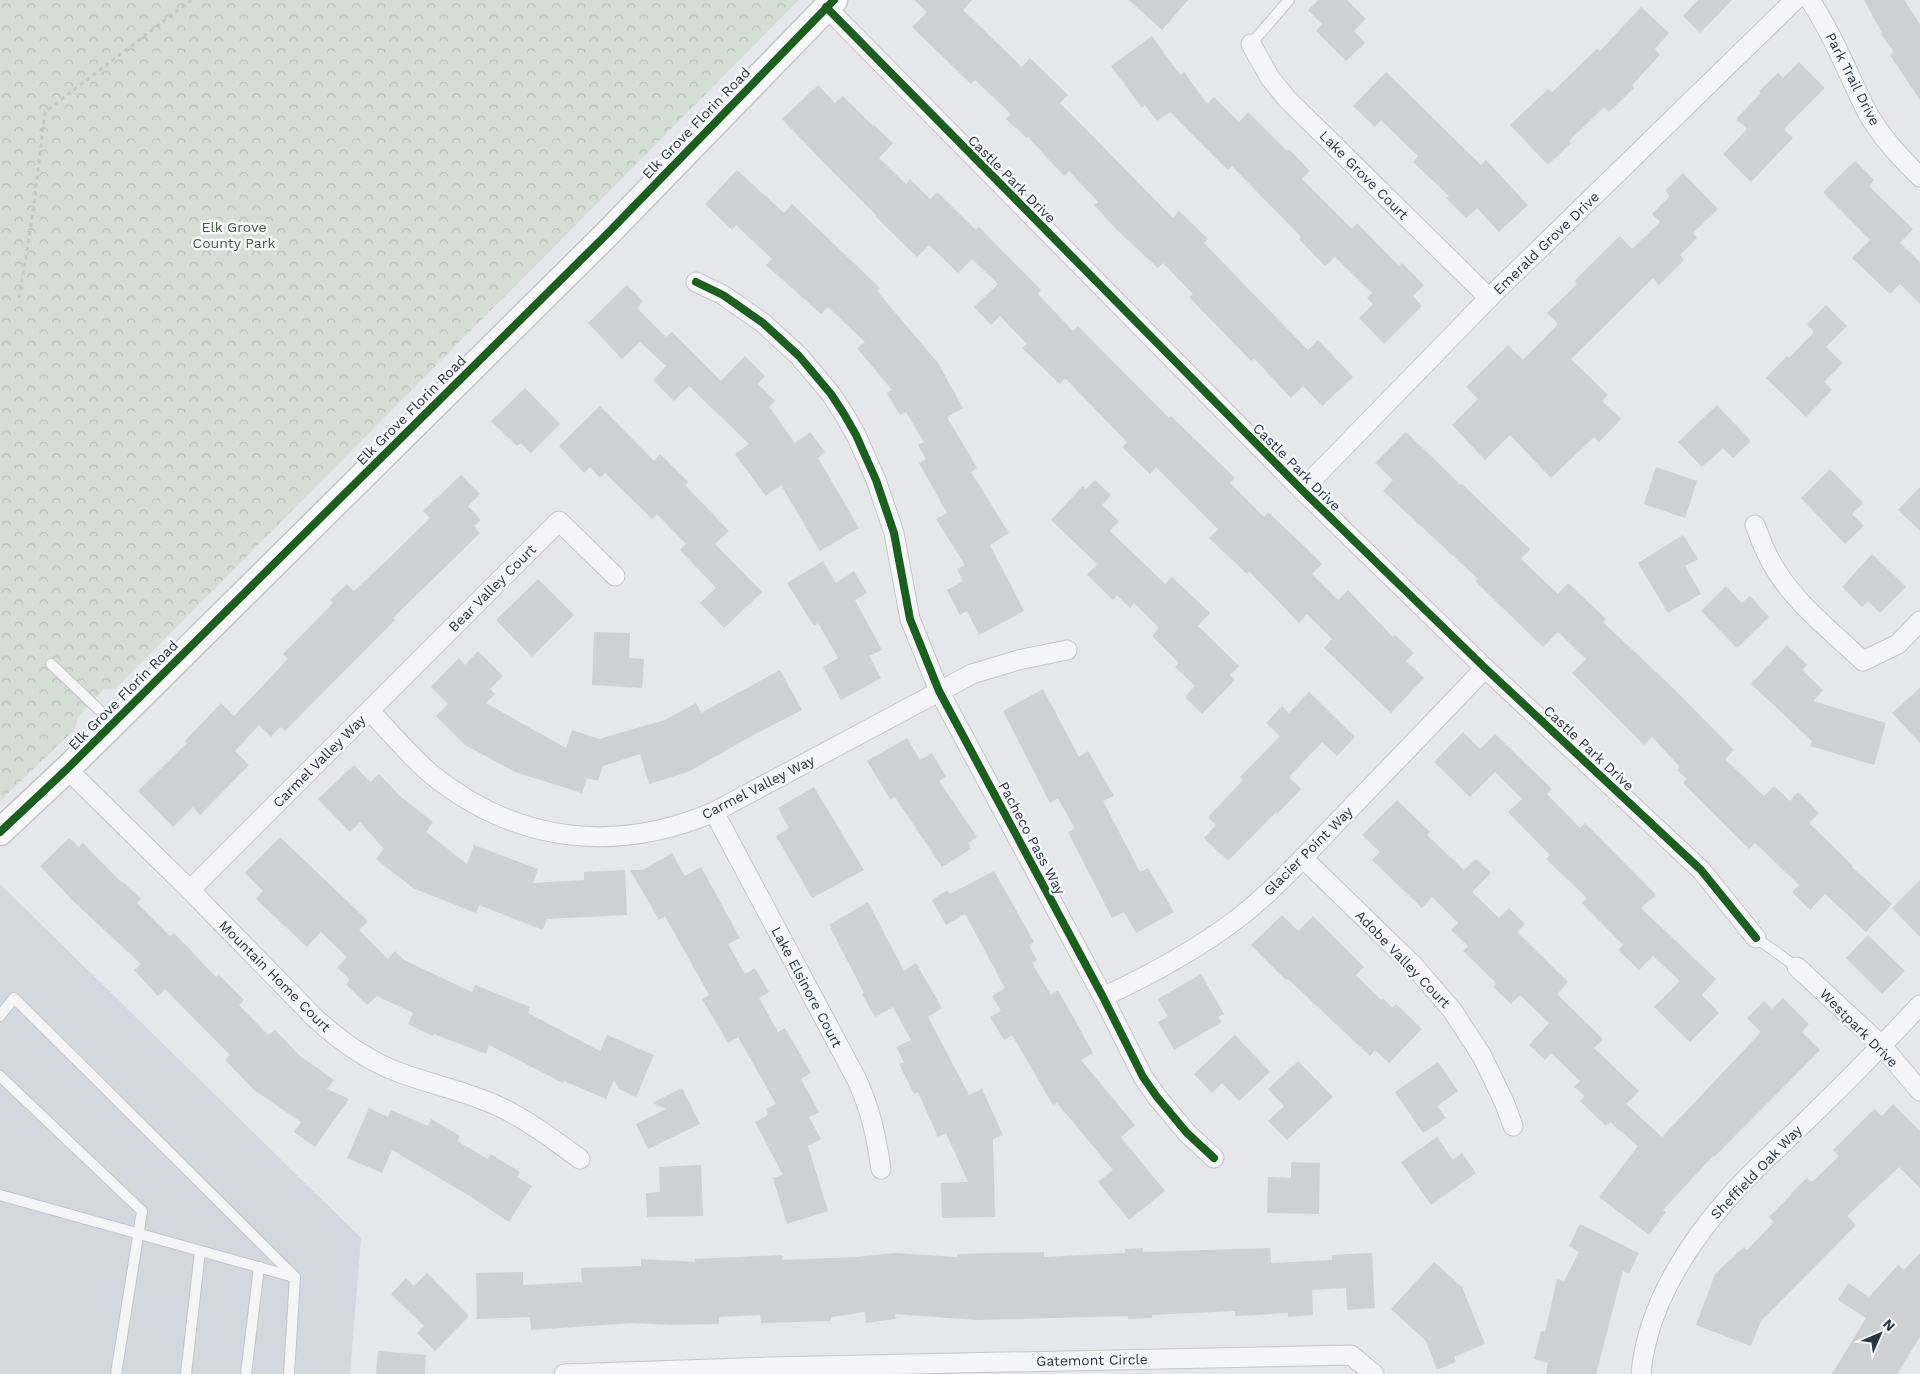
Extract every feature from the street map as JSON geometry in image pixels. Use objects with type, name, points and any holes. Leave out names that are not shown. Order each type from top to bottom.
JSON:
[{"type":"main road","name":"Elk Grove Florin Road","points":[[0,832],[67,769],[606,234],[830,4]]},
{"type":"main road","name":"Elk Grove Florin Road","points":[[0,850],[24,827],[67,769]]},
{"type":"street","name":"Emerald Grove Drive","points":[[1302,490],[1489,298],[1795,0]]},
{"type":"street","name":"Park Trail Drive","points":[[1810,0],[1824,22],[1868,113],[1897,154],[1920,177]]},
{"type":"street","name":"Castle Park Drive","points":[[830,4],[1302,490],[1485,668],[1701,870],[1756,938]]},
{"type":"street","name":"Lake Grove Court","points":[[1251,44],[1270,78],[1287,99],[1489,298]]},
{"type":"street","name":"Pacheco Pass Way","points":[[696,282],[723,296],[763,323],[799,356],[844,414],[856,435],[876,480],[894,533],[910,619],[939,691],[1103,997],[1132,1057],[1152,1091],[1187,1134],[1214,1158]]},
{"type":"street","name":"Bear Valley Court","points":[[370,711],[558,521],[615,576]]},
{"type":"street","points":[[1756,524],[1767,554],[1786,584],[1802,603],[1863,661],[1898,644],[1920,621]]},
{"type":"street","name":"Carmel Valley Way","points":[[190,890],[370,711],[430,772],[475,804],[526,826],[579,836],[635,835],[689,822],[714,812],[972,674],[1018,660],[1067,650]]},
{"type":"street","name":"Glacier Point Way","points":[[1103,997],[1147,976],[1194,950],[1238,918],[1303,858],[1485,668]]},
{"type":"street","points":[[67,769],[190,890]]},
{"type":"street","name":"Lake Elsinore Court","points":[[714,812],[864,1095],[875,1128],[881,1169]]},
{"type":"street","name":"Adobe Valley Court","points":[[1303,858],[1414,966],[1452,1010],[1482,1056],[1505,1104],[1512,1126]]},
{"type":"street","name":"Mountain Home Court","points":[[190,890],[315,1018],[354,1050],[399,1072],[499,1106],[544,1132],[580,1159]]},
{"type":"street","name":"Westpark Drive","points":[[1796,967],[1882,1046],[1920,1091]]},
{"type":"street","name":"Sheffield Oak Way","points":[[1641,1374],[1649,1333],[1658,1305],[1675,1272],[1702,1231],[1730,1195],[1882,1046],[1920,1005]]},
{"type":"street","name":"Gatemont Circle","points":[[564,1374],[1351,1355],[1374,1374]]},
{"type":"lane","points":[[1251,44],[1288,0]]},
{"type":"lane","points":[[51,664],[113,723]]},
{"type":"lane","points":[[1756,938],[1796,967]]},
{"type":"lane","points":[[0,1016],[14,998],[295,1277],[289,1374]]},
{"type":"lane","points":[[0,1076],[142,1211],[116,1374]]},
{"type":"lane","points":[[0,1195],[295,1277]]},
{"type":"lane","points":[[186,1374],[200,1251]]},
{"type":"lane","points":[[246,1374],[259,1267]]},
{"type":"path","points":[[19,298],[45,112],[191,0]]},
{"type":"shaded area","points":[[0,884],[361,1238],[350,1374],[0,1374]]},
{"type":"green space","name":"Elk Grove County Park","points":[[0,0],[799,0],[115,689],[103,690],[78,717],[75,729],[0,801]]},
{"type":"building","points":[[914,0],[972,0],[963,10],[1022,67],[1030,58],[1068,95],[1060,103],[1173,218],[1179,211],[1208,239],[1204,243],[1308,350],[1318,340],[1353,377],[1322,406],[1303,386],[1291,398],[1254,358],[1251,361],[1189,297],[1193,294],[1163,263],[1158,268],[1117,230],[1094,205],[1098,202],[1069,171],[1064,176],[1028,137],[1006,119],[1011,114],[975,80],[971,84],[912,27],[927,12]]},
{"type":"building","points":[[1129,0],[1188,0],[1162,30]]},
{"type":"building","points":[[1318,0],[1347,0],[1366,19],[1354,31],[1365,43],[1346,61],[1316,31],[1322,24],[1308,10]]},
{"type":"building","points":[[1698,0],[1732,0],[1700,33],[1683,16]]},
{"type":"building","points":[[1864,0],[1904,0],[1920,24],[1920,100],[1890,55],[1894,52],[1881,34]]},
{"type":"building","points":[[1641,7],[1669,33],[1655,49],[1660,55],[1632,85],[1634,88],[1609,112],[1604,107],[1569,141],[1571,143],[1548,165],[1510,125],[1548,89],[1552,92],[1597,49],[1600,51]]},
{"type":"building","points":[[1152,36],[1180,75],[1184,72],[1207,104],[1214,97],[1239,122],[1248,112],[1310,171],[1302,179],[1352,229],[1357,223],[1399,266],[1402,263],[1424,285],[1413,296],[1422,306],[1384,344],[1359,318],[1373,304],[1367,298],[1372,293],[1335,257],[1325,266],[1299,239],[1301,237],[1232,166],[1228,170],[1170,112],[1157,121],[1145,105],[1142,108],[1111,66]]},
{"type":"building","points":[[1799,62],[1825,88],[1784,129],[1793,138],[1751,182],[1723,154],[1747,129],[1736,119],[1761,93],[1759,91],[1778,73],[1783,78]]},
{"type":"building","points":[[1386,72],[1481,165],[1486,160],[1528,205],[1499,232],[1477,208],[1466,218],[1446,198],[1449,196],[1413,162],[1418,156],[1381,120],[1375,127],[1353,106]]},
{"type":"building","points":[[818,85],[835,103],[843,96],[893,143],[879,158],[906,184],[910,179],[930,199],[937,192],[976,230],[979,227],[1041,290],[1038,294],[1073,331],[1078,326],[1169,418],[1171,416],[1235,478],[1230,483],[1264,517],[1268,512],[1306,548],[1322,564],[1312,574],[1338,600],[1348,590],[1393,637],[1395,635],[1414,653],[1406,661],[1424,678],[1391,713],[1324,648],[1332,639],[1307,614],[1299,623],[1249,571],[1247,574],[1209,538],[1218,529],[1156,467],[1150,474],[1122,447],[1127,442],[1065,378],[1060,384],[1022,348],[1027,344],[1000,316],[991,325],[974,307],[998,284],[972,259],[958,273],[929,245],[917,257],[782,119]]},
{"type":"building","points":[[1855,161],[1874,180],[1869,186],[1913,229],[1900,243],[1920,262],[1920,304],[1900,284],[1890,294],[1852,258],[1870,240],[1823,192]]},
{"type":"building","points":[[737,170],[784,213],[792,204],[880,288],[877,291],[938,363],[963,408],[947,417],[977,468],[971,472],[1009,533],[990,545],[1024,611],[979,635],[967,611],[960,615],[947,590],[963,581],[957,569],[965,565],[936,519],[947,513],[919,463],[926,459],[918,445],[924,442],[906,412],[900,415],[887,393],[892,390],[857,348],[865,342],[828,307],[821,314],[766,265],[772,259],[736,225],[732,230],[705,204]]},
{"type":"building","points":[[1683,173],[1718,209],[1693,233],[1697,238],[1680,255],[1684,260],[1659,285],[1653,278],[1571,359],[1608,395],[1602,401],[1621,419],[1599,442],[1594,437],[1551,478],[1510,435],[1485,460],[1452,425],[1478,399],[1466,387],[1508,345],[1523,360],[1558,324],[1547,313],[1577,284],[1574,281],[1620,236],[1632,249],[1660,222],[1652,214],[1670,196],[1665,191]]},
{"type":"building","points":[[627,285],[643,301],[637,308],[666,337],[672,332],[721,381],[745,356],[765,376],[758,384],[775,401],[769,407],[795,443],[810,432],[825,452],[818,458],[859,528],[820,551],[781,485],[766,496],[735,454],[749,444],[689,386],[674,401],[653,380],[666,366],[640,342],[622,359],[588,323]]},
{"type":"building","points":[[1826,305],[1847,326],[1826,347],[1843,363],[1824,382],[1832,390],[1806,417],[1766,378],[1814,332],[1807,324]]},
{"type":"building","points":[[525,388],[560,424],[531,453],[521,443],[517,446],[491,421]]},
{"type":"building","points":[[1717,405],[1751,441],[1733,458],[1723,448],[1702,467],[1678,442]]},
{"type":"building","points":[[600,406],[654,461],[660,454],[688,482],[685,485],[729,531],[715,544],[762,592],[724,628],[700,603],[716,588],[680,550],[686,544],[657,514],[652,519],[605,473],[600,478],[590,467],[584,473],[559,446]]},
{"type":"building","points":[[1406,432],[1530,549],[1521,559],[1558,594],[1568,583],[1606,619],[1603,622],[1673,688],[1734,750],[1725,759],[1764,796],[1774,786],[1790,801],[1798,792],[1819,813],[1809,823],[1892,904],[1866,932],[1825,894],[1810,910],[1792,892],[1799,885],[1755,843],[1749,849],[1683,783],[1687,779],[1677,770],[1680,767],[1652,737],[1644,745],[1572,673],[1586,659],[1558,632],[1543,647],[1475,581],[1478,579],[1383,491],[1393,480],[1375,463]]},
{"type":"building","points":[[1656,467],[1697,481],[1685,518],[1644,504]]},
{"type":"building","points":[[1830,469],[1863,503],[1852,514],[1864,526],[1845,544],[1801,498]]},
{"type":"building","points":[[461,475],[480,494],[468,506],[481,520],[474,526],[480,533],[393,618],[395,620],[285,731],[280,727],[271,737],[259,725],[235,751],[249,765],[200,815],[193,807],[173,827],[138,791],[187,743],[185,741],[221,703],[234,716],[288,659],[283,654],[333,603],[330,600],[347,584],[354,591],[386,561],[430,518],[423,511]]},
{"type":"building","points":[[1095,480],[1111,495],[1102,505],[1119,521],[1110,531],[1165,584],[1172,577],[1210,613],[1198,626],[1239,666],[1230,675],[1235,680],[1202,714],[1185,697],[1195,686],[1175,667],[1179,663],[1152,636],[1159,628],[1134,603],[1130,608],[1117,595],[1113,600],[1087,575],[1097,564],[1051,520],[1083,486],[1086,489]]},
{"type":"building","points":[[1920,487],[1920,531],[1898,510]]},
{"type":"building","points":[[1683,535],[1698,559],[1685,566],[1701,594],[1668,613],[1638,563]]},
{"type":"building","points":[[1872,554],[1906,587],[1880,613],[1868,601],[1862,607],[1842,587]]},
{"type":"building","points":[[823,561],[836,583],[854,571],[867,593],[855,600],[882,650],[869,656],[881,678],[841,700],[823,667],[838,658],[818,623],[814,626],[787,583]]},
{"type":"building","points":[[538,579],[574,615],[532,657],[496,620]]},
{"type":"building","points":[[1726,586],[1742,603],[1750,596],[1769,617],[1737,648],[1701,611]]},
{"type":"building","points":[[594,632],[630,633],[629,658],[644,659],[642,688],[592,685]]},
{"type":"building","points":[[1787,645],[1807,665],[1802,670],[1823,690],[1813,701],[1886,723],[1874,765],[1810,746],[1812,741],[1751,684]]},
{"type":"building","points":[[478,651],[503,676],[490,689],[495,694],[486,703],[566,748],[572,730],[599,739],[665,720],[696,703],[701,713],[780,670],[802,710],[688,772],[649,784],[640,754],[603,766],[598,781],[587,778],[582,793],[515,772],[465,745],[436,716],[448,704],[431,687],[459,658],[465,665]]},
{"type":"building","points":[[1920,688],[1920,743],[1892,713]]},
{"type":"building","points":[[1043,689],[1079,757],[1088,751],[1114,796],[1103,801],[1140,872],[1148,868],[1174,912],[1136,933],[1124,912],[1112,918],[1068,832],[1075,829],[1058,798],[1050,803],[1003,711]]},
{"type":"building","points":[[1309,692],[1355,737],[1337,756],[1322,742],[1289,777],[1301,789],[1228,861],[1204,838],[1216,825],[1208,817],[1243,780],[1240,777],[1280,736],[1266,723],[1282,706],[1289,713]]},
{"type":"building","points":[[1463,732],[1480,749],[1495,734],[1552,789],[1547,794],[1580,828],[1585,823],[1656,895],[1641,908],[1716,979],[1702,995],[1719,1013],[1690,1042],[1654,1007],[1680,981],[1653,956],[1639,970],[1618,950],[1623,945],[1582,903],[1587,898],[1546,859],[1550,855],[1508,812],[1522,799],[1495,772],[1470,797],[1434,762]]},
{"type":"building","points":[[907,738],[920,760],[932,753],[946,777],[939,781],[977,837],[968,843],[971,849],[942,867],[895,797],[890,799],[867,761]]},
{"type":"building","points":[[354,765],[370,782],[379,774],[401,797],[433,822],[426,832],[467,864],[474,845],[538,869],[533,883],[584,880],[584,872],[625,870],[627,915],[547,919],[543,930],[479,905],[476,913],[413,888],[376,859],[384,849],[360,822],[350,832],[318,799]]},
{"type":"building","points":[[814,787],[864,870],[812,898],[776,836],[789,828],[778,808]]},
{"type":"building","points":[[1397,800],[1430,832],[1427,835],[1464,870],[1476,859],[1491,873],[1472,892],[1499,918],[1509,908],[1525,924],[1517,932],[1568,982],[1557,994],[1603,1039],[1594,1048],[1639,1091],[1626,1104],[1662,1137],[1761,1032],[1747,1018],[1764,1001],[1772,1009],[1783,998],[1809,1024],[1802,1032],[1820,1050],[1713,1156],[1663,1210],[1666,1212],[1649,1235],[1599,1197],[1638,1146],[1610,1122],[1606,1126],[1580,1101],[1585,1096],[1574,1087],[1580,1081],[1551,1053],[1545,1060],[1529,1045],[1549,1023],[1520,995],[1511,1004],[1493,987],[1496,983],[1463,951],[1468,946],[1451,930],[1458,923],[1432,897],[1422,908],[1372,860],[1380,852],[1362,835]]},
{"type":"building","points":[[280,837],[368,921],[359,930],[388,959],[395,951],[404,960],[472,992],[475,985],[530,1007],[528,1013],[600,1051],[607,1035],[654,1055],[636,1097],[619,1089],[614,1080],[606,1099],[564,1081],[563,1083],[489,1045],[486,1054],[434,1034],[433,1036],[408,1024],[413,1013],[377,996],[367,1005],[346,984],[350,980],[337,967],[347,957],[321,932],[307,947],[256,899],[263,891],[245,873]]},
{"type":"building","points":[[69,838],[79,847],[83,843],[122,883],[141,899],[137,903],[170,936],[174,933],[216,977],[219,975],[244,1000],[239,1005],[268,1035],[275,1030],[300,1056],[334,1080],[327,1089],[349,1099],[315,1147],[294,1132],[301,1122],[254,1090],[225,1060],[230,1055],[165,989],[158,996],[134,970],[141,964],[74,902],[40,866]]},
{"type":"building","points":[[672,853],[685,876],[701,867],[740,938],[728,944],[745,974],[755,968],[769,992],[759,998],[778,1032],[785,1028],[811,1073],[801,1079],[819,1112],[809,1117],[821,1139],[808,1146],[828,1211],[787,1224],[773,1178],[783,1175],[755,1122],[768,1115],[766,1109],[776,1104],[738,1037],[728,1043],[702,999],[709,995],[665,916],[659,920],[630,870],[643,870]]},
{"type":"building","points":[[994,871],[1034,942],[1029,945],[1037,960],[1032,963],[1051,995],[1058,990],[1093,1053],[1081,1060],[1135,1125],[1121,1137],[1165,1191],[1129,1220],[1098,1182],[1113,1170],[1057,1103],[1053,1105],[1012,1035],[1004,1040],[990,1017],[1001,1011],[992,996],[1005,988],[965,914],[946,925],[932,900],[947,890],[950,894]]},
{"type":"building","points":[[1920,880],[1920,937],[1892,908]]},
{"type":"building","points":[[868,902],[904,971],[916,963],[942,1008],[928,1017],[969,1095],[982,1089],[1003,1135],[993,1139],[995,1217],[942,1218],[941,1183],[968,1182],[946,1133],[938,1137],[918,1092],[914,1094],[899,1064],[904,1062],[896,1047],[911,1040],[893,1007],[875,1017],[829,925]]},
{"type":"building","points":[[1282,915],[1298,931],[1313,916],[1364,967],[1356,975],[1381,1000],[1383,998],[1392,1008],[1396,1004],[1422,1029],[1389,1063],[1375,1050],[1370,1056],[1288,979],[1286,980],[1251,945]]},
{"type":"building","points":[[1868,935],[1905,971],[1882,994],[1846,958]]},
{"type":"building","points":[[1201,974],[1224,1014],[1218,1017],[1222,1022],[1174,1050],[1158,1022],[1168,1017],[1158,999]]},
{"type":"building","points":[[1235,1035],[1270,1072],[1239,1101],[1222,1083],[1212,1093],[1194,1074]]},
{"type":"building","points":[[1298,1061],[1333,1097],[1287,1140],[1268,1121],[1284,1106],[1268,1089]]},
{"type":"building","points":[[1438,1062],[1458,1091],[1437,1106],[1446,1118],[1423,1133],[1395,1092]]},
{"type":"building","points":[[682,1088],[700,1124],[648,1149],[636,1124],[666,1109],[652,1103]]},
{"type":"building","points":[[1893,1104],[1920,1131],[1920,1188],[1899,1167],[1847,1216],[1856,1225],[1761,1321],[1751,1346],[1696,1325],[1715,1274],[1744,1247],[1747,1250],[1774,1222],[1769,1217],[1791,1193],[1807,1178],[1812,1182],[1839,1156],[1833,1150],[1874,1109],[1882,1116]]},
{"type":"building","points":[[369,1108],[388,1117],[391,1110],[428,1126],[431,1119],[460,1136],[457,1141],[488,1159],[491,1154],[520,1172],[517,1177],[532,1186],[509,1222],[392,1150],[382,1173],[347,1158]]},
{"type":"building","points":[[1437,1137],[1453,1160],[1462,1153],[1476,1173],[1431,1205],[1401,1162]]},
{"type":"building","points":[[1291,1162],[1320,1163],[1319,1214],[1267,1213],[1268,1177],[1291,1178]]},
{"type":"building","points":[[701,1165],[703,1216],[647,1217],[646,1193],[660,1192],[659,1167]]},
{"type":"building","points":[[1580,1224],[1639,1253],[1629,1273],[1623,1271],[1596,1374],[1546,1374],[1548,1363],[1534,1359],[1541,1331],[1545,1332],[1557,1279],[1564,1281],[1579,1252],[1569,1246]]},
{"type":"building","points":[[1143,1248],[1143,1252],[1270,1248],[1271,1263],[1332,1260],[1332,1255],[1372,1253],[1375,1308],[1347,1310],[1346,1288],[1312,1290],[1313,1315],[1288,1317],[1288,1313],[1235,1316],[1235,1311],[1152,1315],[1152,1318],[1128,1319],[1128,1316],[976,1320],[895,1314],[896,1319],[866,1323],[865,1312],[831,1317],[831,1321],[761,1323],[760,1315],[719,1317],[719,1324],[672,1325],[633,1323],[531,1330],[530,1317],[477,1319],[476,1273],[523,1272],[523,1285],[582,1282],[581,1268],[641,1266],[641,1259],[695,1262],[695,1259],[782,1255],[782,1260],[857,1257],[895,1253],[957,1257],[957,1254],[1044,1252],[1044,1257],[1125,1253],[1125,1249]]},
{"type":"building","points":[[1920,1253],[1920,1337],[1897,1374],[1832,1374],[1866,1318],[1838,1300],[1848,1283],[1869,1297],[1898,1265],[1904,1270]]},
{"type":"building","points":[[1434,1262],[1462,1287],[1485,1344],[1454,1357],[1456,1362],[1437,1370],[1426,1341],[1391,1309]]},
{"type":"building","points":[[427,1273],[469,1316],[435,1351],[417,1333],[424,1326],[391,1294],[406,1278],[414,1286]]},
{"type":"building","points":[[378,1351],[426,1355],[425,1374],[376,1374]]},
{"type":"cycle path","points":[[0,832],[67,769],[607,234],[834,0]]},
{"type":"cycle path","points":[[826,7],[1302,490],[1485,668],[1701,870],[1756,938]]},
{"type":"cycle path","points":[[696,282],[723,295],[763,323],[799,356],[831,394],[844,414],[856,435],[876,480],[894,533],[910,619],[939,691],[1103,997],[1143,1077],[1187,1133],[1214,1158]]}]
